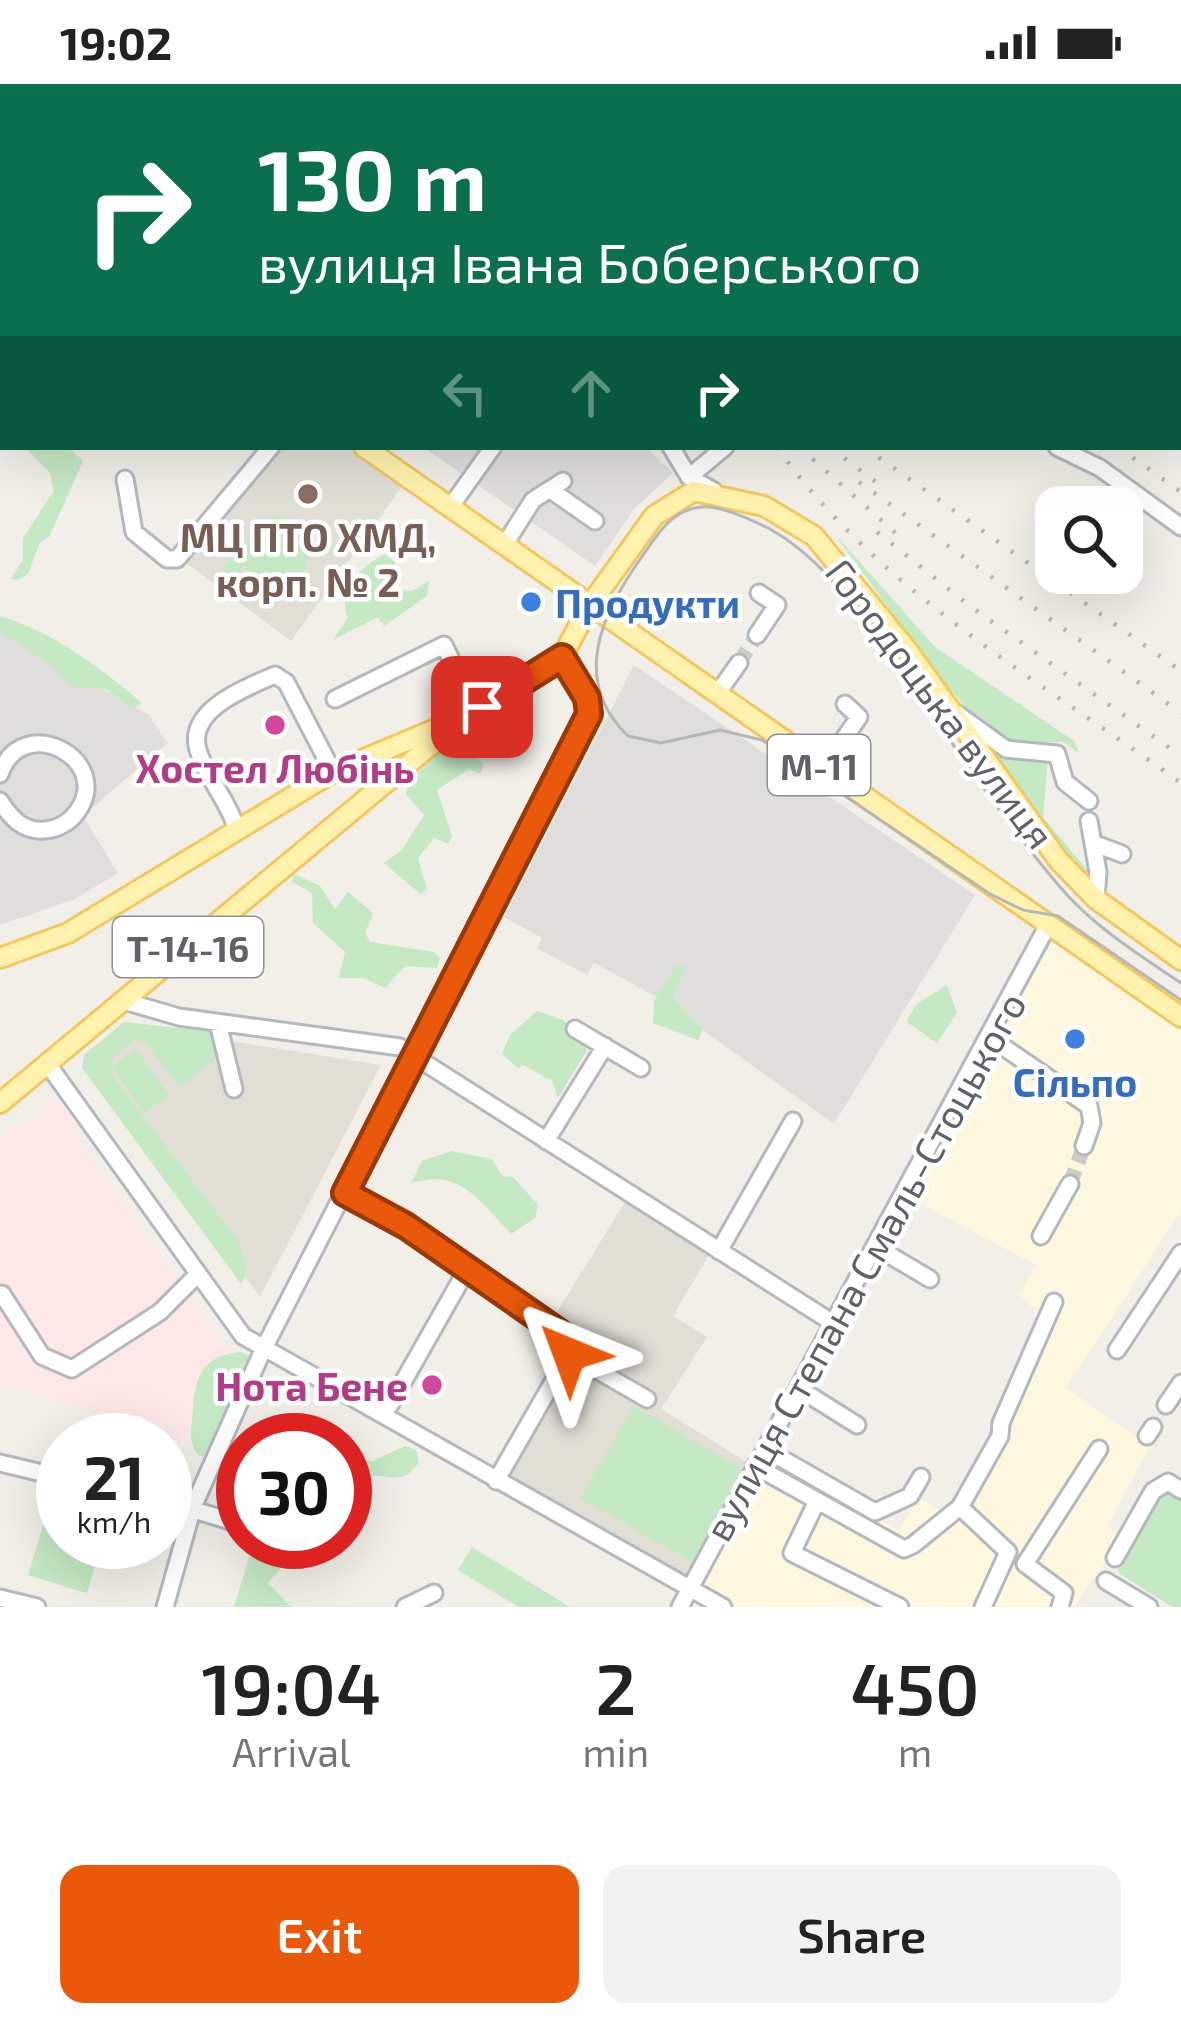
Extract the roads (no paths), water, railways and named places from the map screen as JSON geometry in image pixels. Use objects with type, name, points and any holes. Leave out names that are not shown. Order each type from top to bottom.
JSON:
[{"type":"main road","name":"Городоцька вулиця","points":[[368,450],[1181,1017]]},
{"type":"main road","name":"Городоцька вулиця","points":[[714,491],[764,506],[814,536],[950,709],[1059,861],[1096,899],[1181,960]]},
{"type":"main road","points":[[590,605],[654,516],[677,497],[714,491]]},
{"type":"main road","name":"Т-14-16","points":[[0,1103],[474,711],[562,657],[590,605]]},
{"type":"main road","points":[[0,958],[68,933],[236,827],[334,772],[474,711]]},
{"type":"main road","points":[[358,762],[376,790]]},
{"type":"street","points":[[125,478],[134,532],[167,559],[177,560],[269,450]]},
{"type":"street","points":[[451,506],[491,450]]},
{"type":"street","points":[[673,450],[689,477],[714,491]]},
{"type":"street","points":[[689,477],[721,450]]},
{"type":"street","points":[[1063,450],[1100,468],[1181,526]]},
{"type":"street","points":[[505,544],[533,500],[558,486],[595,521]]},
{"type":"street","points":[[758,635],[777,605],[759,592]]},
{"type":"street","points":[[334,699],[444,645],[474,711]]},
{"type":"street","points":[[165,1607],[193,1507],[263,1350],[418,1056],[589,714],[587,698],[562,657]]},
{"type":"street","points":[[717,694],[739,663]]},
{"type":"street","points":[[236,827],[226,796],[197,748],[199,732],[223,699],[275,675],[286,682],[334,772]]},
{"type":"street","points":[[824,767],[859,717],[845,704]]},
{"type":"street","points":[[950,709],[1006,749],[1057,754],[1065,782],[1089,801]]},
{"type":"street","points":[[0,775],[18,749],[36,742],[56,744],[84,772],[86,791],[80,810],[65,824],[47,830],[27,828],[10,818],[0,801]]},
{"type":"street","points":[[1089,821],[1096,899]]},
{"type":"street","points":[[1093,843],[1122,854]]},
{"type":"street","name":"вулиця Степана Смаль-Стоцького","points":[[680,1607],[1048,925]]},
{"type":"street","points":[[124,1001],[218,1023],[400,1047],[833,1323]]},
{"type":"street","points":[[218,1023],[234,1089]]},
{"type":"street","points":[[575,1029],[641,1068]]},
{"type":"street","points":[[989,1037],[1090,1106],[1092,1123],[1084,1146]]},
{"type":"street","points":[[546,1141],[604,1046]]},
{"type":"street","points":[[49,1066],[243,1336],[723,1607]]},
{"type":"street","points":[[719,1251],[793,1121]]},
{"type":"street","points":[[1041,1236],[1070,1184]]},
{"type":"street","points":[[345,1193],[406,1226],[560,1333],[569,1354],[647,1399]]},
{"type":"street","points":[[876,1247],[930,1280]]},
{"type":"street","points":[[1118,1350],[1181,1253]]},
{"type":"street","points":[[390,1405],[466,1271]]},
{"type":"street","points":[[2,1294],[42,1356],[72,1369],[160,1312],[198,1274]]},
{"type":"street","points":[[755,1466],[904,1549],[960,1507],[1000,1436],[1000,1423],[1054,1302]]},
{"type":"street","points":[[496,1481],[569,1354]]},
{"type":"street","points":[[1166,1405],[1181,1383]]},
{"type":"street","points":[[800,1384],[819,1391]]},
{"type":"street","points":[[800,1384],[857,1425]]},
{"type":"street","points":[[765,1449],[875,1512],[910,1496],[921,1477]]},
{"type":"street","points":[[1025,1564],[1099,1449]]},
{"type":"street","points":[[0,1463],[36,1472]]},
{"type":"street","points":[[1114,1558],[1153,1491],[1168,1482],[1181,1490]]},
{"type":"street","points":[[817,1501],[792,1553],[900,1607]]},
{"type":"street","points":[[193,1507],[216,1515]]},
{"type":"street","points":[[960,1507],[1030,1572],[1060,1587],[1064,1593],[1060,1607]]},
{"type":"street","points":[[983,1607],[1008,1552]]},
{"type":"street","points":[[1106,1581],[1149,1607]]},
{"type":"street","points":[[406,1607],[434,1593]]},
{"type":"street","points":[[0,1598],[38,1607]]},
{"type":"tunnel","points":[[739,663],[757,635]]},
{"type":"tunnel","points":[[1070,1184],[1084,1146]]},
{"type":"tram line","points":[[1181,983],[1102,927],[1060,887],[852,605],[807,555],[770,529],[718,508],[691,509],[659,533],[614,601],[598,647],[600,692],[610,715],[628,736],[661,743],[720,730],[762,740],[990,894],[1023,910],[1058,916],[1181,1000]]},
{"type":"railway","points":[[779,450],[817,498],[912,589],[964,631],[1181,783]]},
{"type":"railway","points":[[802,450],[898,535]]},
{"type":"railway","points":[[834,450],[877,483]]},
{"type":"railway","points":[[868,450],[1181,671]]},
{"type":"railway","points":[[1122,450],[1181,492]]},
{"type":"railway","points":[[1175,450],[1181,454]]},
{"type":"railway","points":[[859,482],[1181,713]]},
{"type":"railway","points":[[877,532],[970,606],[1181,756]]},
{"type":"place","name":"МЦ ПТО ХМД, корп. № 2","points":[[308,494]]},
{"type":"place","name":"Продукти","points":[[531,602]]},
{"type":"place","name":"Хостел Любінь","points":[[275,725]]},
{"type":"place","name":"Сільпо","points":[[1075,1039]]},
{"type":"place","name":"Нота Бене","points":[[432,1385]]}]
